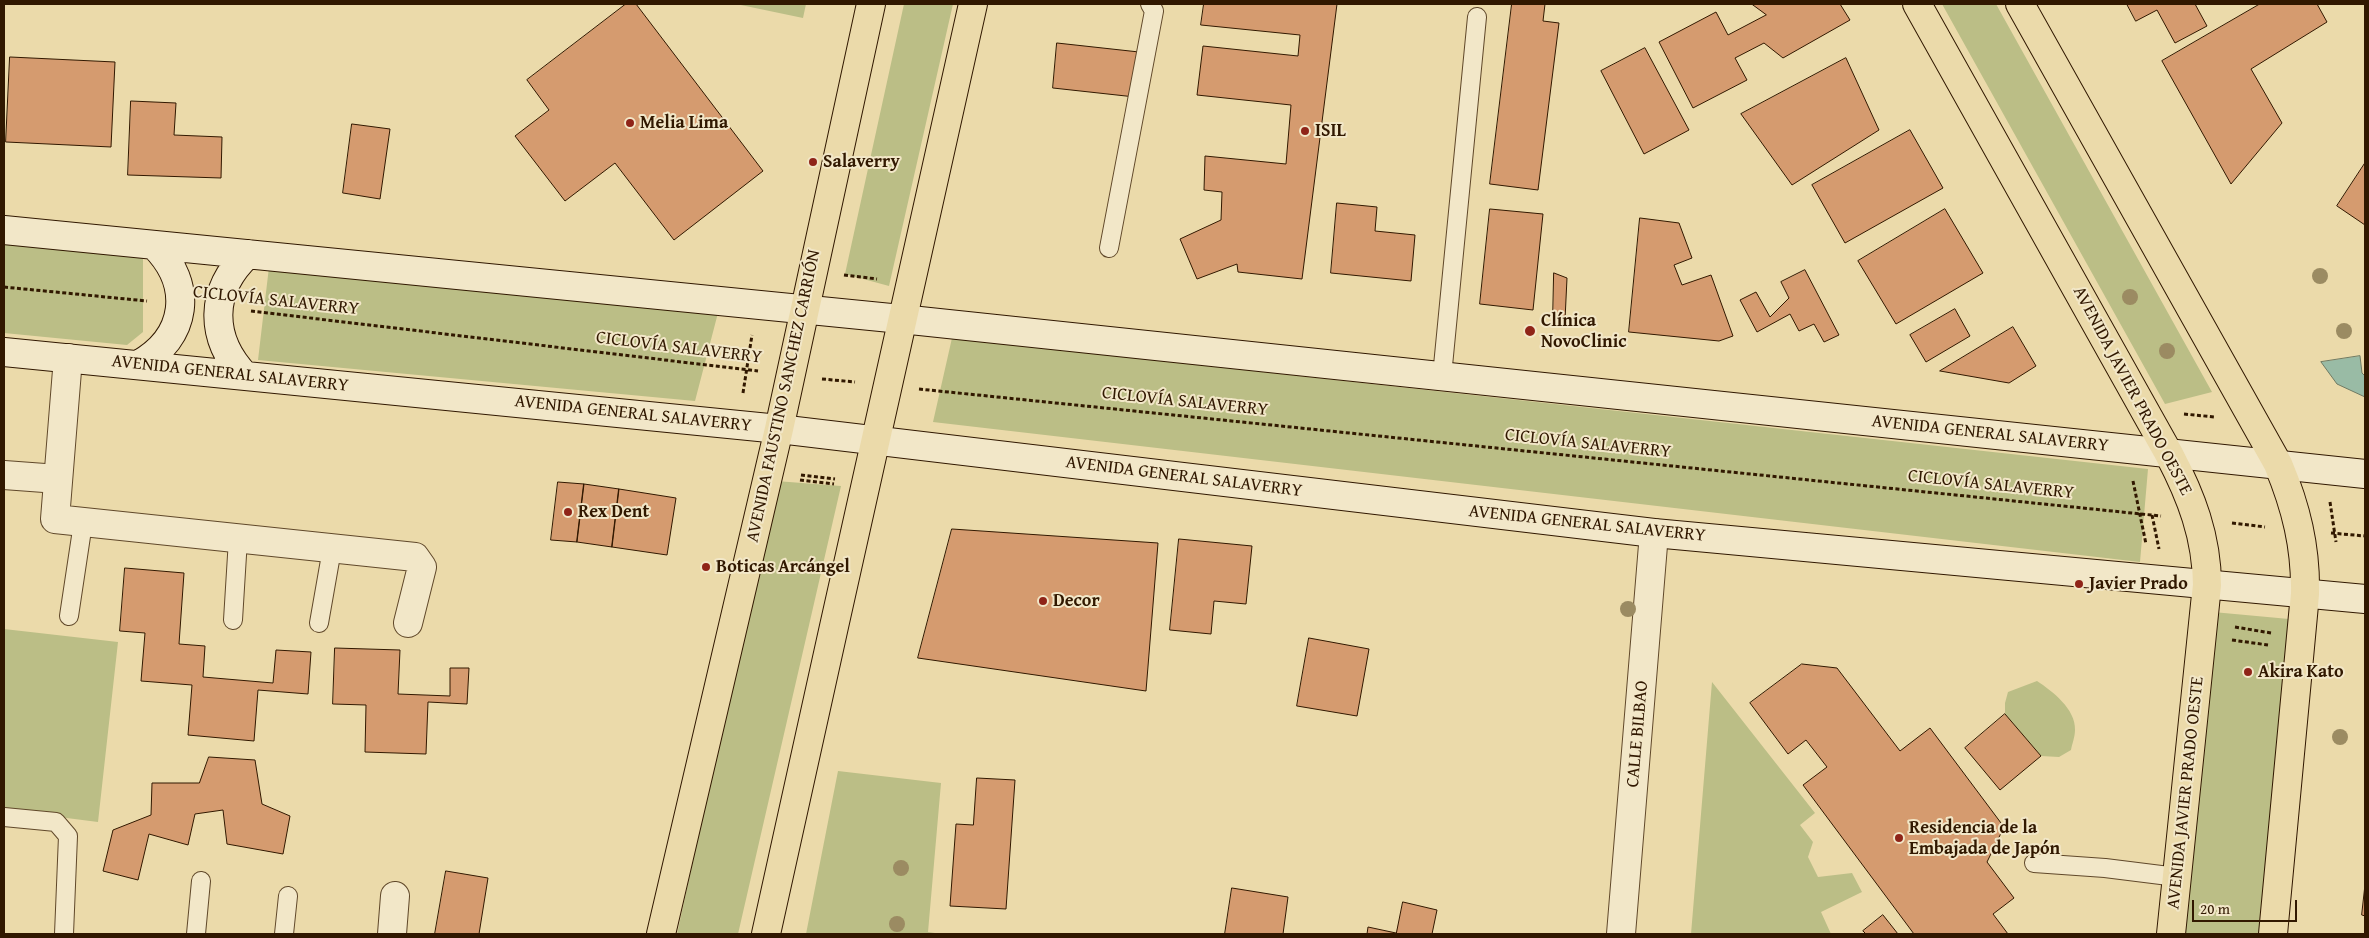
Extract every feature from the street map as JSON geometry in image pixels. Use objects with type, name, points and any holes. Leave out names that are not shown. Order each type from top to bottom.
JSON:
[{"type":"main road","name":"AVENIDA FAUSTINO SANCHEZ CARRIÓN","points":[[661,934],[779,429],[803,310],[871,4]]},
{"type":"main road","points":[[766,934],[843,591],[886,385],[973,4]]},
{"type":"main road","name":"AVENIDA JAVIER PRADO OESTE","points":[[1918,4],[2169,454],[2198,520],[2207,564],[2207,585],[2171,934]]},
{"type":"main road","points":[[2020,4],[2278,464],[2287,485],[2300,530],[2304,549],[2305,594],[2273,934]]},
{"type":"main road","name":"AVENIDA GENERAL SALAVERRY","points":[[4,230],[901,319],[2365,474]]},
{"type":"main road","points":[[138,365],[163,347],[178,320],[181,305],[179,288],[174,272],[166,257],[154,245]]},
{"type":"main road","points":[[245,376],[234,364],[224,345],[218,323],[218,307],[223,289],[231,273],[248,254]]},
{"type":"main road","name":"AVENIDA GENERAL SALAVERRY","points":[[4,352],[779,429],[1654,533],[2365,599]]},
{"type":"main road","points":[[68,358],[55,519],[415,557],[422,567],[408,623]]},
{"type":"main road","points":[[4,475],[58,480]]},
{"type":"main road","name":"CALLE BILBAO","points":[[1621,934],[1654,533]]},
{"type":"main road","points":[[392,934],[395,896]]},
{"type":"lane","points":[[1108,248],[1154,11],[1150,4]]},
{"type":"lane","points":[[1442,376],[1476,17]]},
{"type":"lane","points":[[69,616],[83,523]]},
{"type":"lane","points":[[233,620],[238,539]]},
{"type":"lane","points":[[319,623],[332,549]]},
{"type":"lane","points":[[4,817],[56,822],[68,836],[64,934]]},
{"type":"lane","points":[[2034,864],[2105,868],[2177,877]]},
{"type":"lane","points":[[196,934],[201,881]]},
{"type":"lane","points":[[284,934],[288,896]]},
{"type":"path","points":[[835,274],[882,280]]},
{"type":"path","name":"CICLOVÍA SALAVERRY","points":[[4,287],[181,305]]},
{"type":"path","name":"CICLOVÍA SALAVERRY","points":[[218,307],[746,369],[789,376],[2365,536]]},
{"type":"path","points":[[742,398],[752,334]]},
{"type":"path","points":[[2183,414],[2220,417]]},
{"type":"path","points":[[2132,477],[2146,544]]},
{"type":"path","points":[[793,479],[838,485]]},
{"type":"path","points":[[2224,639],[2270,645]]},
{"type":"green space","points":[[736,4],[806,4],[803,18]]},
{"type":"green space","points":[[904,4],[953,4],[889,286],[845,274]]},
{"type":"green space","points":[[1942,4],[1996,4],[2212,392],[2165,404]]},
{"type":"green space","points":[[4,241],[143,256],[143,332],[127,345],[4,333]]},
{"type":"green space","points":[[269,267],[719,309],[695,401],[258,360]]},
{"type":"green space","points":[[952,338],[2148,469],[2140,562],[933,422]]},
{"type":"green space","points":[[776,481],[841,486],[738,934],[677,934]]},
{"type":"green space","points":[[2213,612],[2289,619],[2260,934],[2183,934]]},
{"type":"green space","points":[[4,629],[118,642],[98,822],[4,810]]},
{"type":"green space","points":[[2037,681],[2062,701],[2072,715],[2075,733],[2071,750],[2059,757],[2041,756],[2005,714],[2008,692]]},
{"type":"green space","points":[[1712,682],[1815,813],[1800,825],[1813,842],[1808,857],[1818,877],[1852,873],[1862,892],[1821,912],[1831,934],[1691,934]]},
{"type":"green space","points":[[838,771],[941,783],[928,932],[942,934],[806,934]]},
{"type":"shaded area","points":[[2360,356],[2362,373],[2365,376],[2365,397],[2337,384],[2321,362]]},
{"type":"building","name":"Melia Lima","points":[[626,4],[636,4],[763,171],[674,240],[615,163],[565,201],[515,136],[549,110],[527,80]]},
{"type":"building","name":"ISIL","points":[[1204,4],[1337,4],[1302,279],[1238,272],[1237,264],[1197,279],[1180,239],[1221,220],[1222,192],[1204,190],[1205,156],[1286,164],[1291,105],[1197,95],[1203,46],[1298,56],[1300,35],[1201,25]]},
{"type":"building","points":[[1512,4],[1545,4],[1543,21],[1559,23],[1538,190],[1490,184]]},
{"type":"building","points":[[1752,4],[1840,4],[1850,20],[1783,58],[1764,43],[1735,58],[1747,80],[1693,108],[1659,42],[1716,12],[1728,35],[1766,15]]},
{"type":"building","points":[[2127,4],[2195,4],[2207,26],[2175,43],[2157,10],[2136,21]]},
{"type":"building","points":[[2260,4],[2317,4],[2327,22],[2251,69],[2282,123],[2231,184],[2162,61]]},
{"type":"building","points":[[1057,43],[1139,52],[1135,97],[1053,88]]},
{"type":"building","points":[[1645,48],[1689,130],[1644,154],[1601,71]]},
{"type":"building","points":[[10,57],[115,62],[111,147],[6,142]]},
{"type":"building","points":[[1846,58],[1879,130],[1792,185],[1741,114]]},
{"type":"building","points":[[131,101],[176,103],[174,135],[222,137],[221,178],[128,175]]},
{"type":"building","points":[[352,124],[390,129],[380,199],[343,193]]},
{"type":"building","points":[[1910,130],[1943,188],[1845,243],[1812,185]]},
{"type":"building","points":[[2365,163],[2365,225],[2337,206]]},
{"type":"building","points":[[1337,203],[1377,207],[1375,231],[1415,235],[1411,281],[1331,273]]},
{"type":"building","points":[[1490,209],[1543,214],[1533,310],[1480,304]]},
{"type":"building","points":[[1945,209],[1983,273],[1896,324],[1858,261]]},
{"type":"building","points":[[1640,218],[1679,223],[1692,258],[1674,265],[1682,285],[1711,275],[1733,336],[1719,341],[1629,332]]},
{"type":"building","points":[[1805,270],[1839,335],[1824,342],[1814,324],[1799,331],[1790,314],[1757,332],[1740,300],[1756,292],[1770,317],[1789,298],[1781,282]]},
{"type":"building","points":[[1554,273],[1567,278],[1565,320],[1553,320]]},
{"type":"building","points":[[1955,309],[1970,336],[1926,362],[1910,335]]},
{"type":"building","points":[[2013,327],[2036,366],[2009,383],[1940,371]]},
{"type":"building","name":"Rex Dent","points":[[558,482],[584,484],[577,542],[551,540]]},
{"type":"building","points":[[584,484],[619,489],[612,547],[577,542]]},
{"type":"building","points":[[619,489],[676,498],[667,555],[612,547]]},
{"type":"building","name":"Decor","points":[[952,529],[1158,543],[1146,691],[918,658]]},
{"type":"building","points":[[1179,539],[1252,546],[1246,604],[1214,601],[1211,634],[1170,630]]},
{"type":"building","points":[[125,568],[184,573],[179,644],[205,646],[203,677],[273,683],[276,650],[311,652],[308,694],[258,690],[254,741],[188,735],[192,685],[141,681],[145,633],[120,631]]},
{"type":"building","points":[[1309,638],[1369,649],[1357,716],[1297,706]]},
{"type":"building","points":[[335,648],[400,650],[398,694],[450,696],[450,668],[469,668],[467,704],[428,702],[426,754],[365,752],[366,705],[333,704]]},
{"type":"building","points":[[1802,664],[1837,668],[1900,751],[1930,728],[2004,827],[1987,862],[2014,898],[1993,914],[2008,934],[1914,934],[1803,785],[1827,767],[1806,740],[1788,754],[1750,703]]},
{"type":"building","points":[[2005,714],[2041,756],[2000,790],[1965,748]]},
{"type":"building","points":[[209,757],[255,760],[262,804],[290,816],[283,854],[227,844],[223,810],[195,814],[188,845],[149,834],[138,880],[103,871],[113,830],[151,815],[152,783],[199,783]]},
{"type":"building","points":[[977,778],[1015,780],[1006,909],[950,906],[956,824],[973,825]]},
{"type":"building","points":[[446,871],[488,878],[479,934],[435,934]]},
{"type":"building","points":[[2365,885],[2365,916],[2362,915]]},
{"type":"building","points":[[1232,888],[1288,897],[1283,934],[1225,934]]},
{"type":"building","points":[[1403,902],[1437,910],[1432,934],[1367,934],[1368,927],[1396,933]]},
{"type":"building","points":[[1883,915],[1898,934],[1866,934],[1863,931]]},
{"type":"place","name":"Melia Lima","points":[[630,123]]},
{"type":"place","name":"ISIL","points":[[1305,131]]},
{"type":"place","name":"Salaverry","points":[[813,162]]},
{"type":"place","name":"Clínica NovoClinic","points":[[1530,331]]},
{"type":"place","name":"Rex Dent","points":[[568,512]]},
{"type":"place","name":"Boticas Arcángel","points":[[706,567]]},
{"type":"place","name":"Javier Prado","points":[[2079,584]]},
{"type":"place","name":"Decor","points":[[1043,601]]},
{"type":"place","name":"Akira Kato","points":[[2248,672]]},
{"type":"place","name":"Residencia de la Embajada de Japón","points":[[1899,838]]}]
